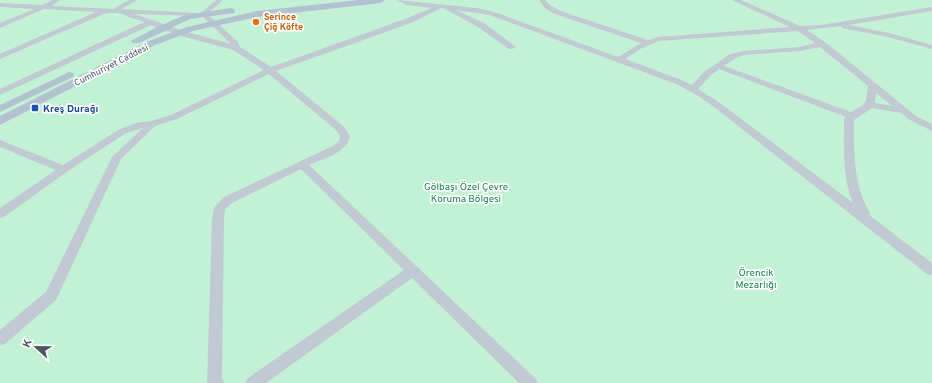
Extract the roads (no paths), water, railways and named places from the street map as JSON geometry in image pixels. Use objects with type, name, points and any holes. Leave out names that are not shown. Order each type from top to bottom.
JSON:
[{"type":"main road","name":"Cumhuriyet Caddesi","points":[[0,109],[165,26],[199,14],[333,0]]},
{"type":"main road","name":"Cumhuriyet Caddesi","points":[[0,121],[152,44],[181,32],[211,23],[271,12],[381,0]]},
{"type":"street","points":[[0,26],[57,0]]},
{"type":"street","points":[[118,12],[134,0]]},
{"type":"street","points":[[118,12],[199,14],[220,0]]},
{"type":"street","points":[[400,0],[407,3],[444,6],[492,13],[693,89],[717,105],[869,220],[932,270]]},
{"type":"street","points":[[542,0],[545,6],[564,16],[647,42]]},
{"type":"street","points":[[735,0],[800,29],[822,44],[872,87],[913,118]]},
{"type":"street","points":[[0,5],[106,10],[118,12],[236,48],[270,70],[340,128],[345,136],[344,142],[337,148],[228,200],[220,208],[218,228],[214,381],[216,383]]},
{"type":"street","points":[[444,6],[459,16],[479,24],[498,35],[512,47]]},
{"type":"street","points":[[0,214],[64,169],[123,131],[139,125],[152,124],[174,117],[270,70],[400,24],[444,6]]},
{"type":"street","points":[[619,60],[626,54],[647,42],[658,39],[800,29],[835,25],[932,9]]},
{"type":"street","points":[[0,57],[106,10]]},
{"type":"street","points":[[199,14],[235,44],[236,48]]},
{"type":"street","points":[[2,89],[151,22]]},
{"type":"street","points":[[835,25],[868,30],[932,47]]},
{"type":"street","points":[[905,40],[932,55]]},
{"type":"street","points":[[693,89],[707,74],[733,56],[744,53],[800,49],[822,44]]},
{"type":"street","points":[[718,66],[852,116]]},
{"type":"street","points":[[869,220],[857,202],[851,179],[849,119],[865,110],[872,102],[872,87]]},
{"type":"street","points":[[869,105],[888,106],[932,128]]},
{"type":"street","points":[[0,339],[51,296],[117,157],[152,124]]},
{"type":"street","points":[[0,143],[64,169]]},
{"type":"street","points":[[303,165],[530,383]]},
{"type":"street","points":[[253,383],[413,270]]},
{"type":"place","name":"Serince Çiğ Köfte","points":[[256,22]]},
{"type":"place","name":"Kreş Durağı","points":[[35,108]]},
{"type":"park label","name":"Gölbaşı Özel Çevre Koruma Bölgesi","points":[[466,192]]},
{"type":"park label","name":"Örencik Mezarlığı","points":[[756,278]]}]
